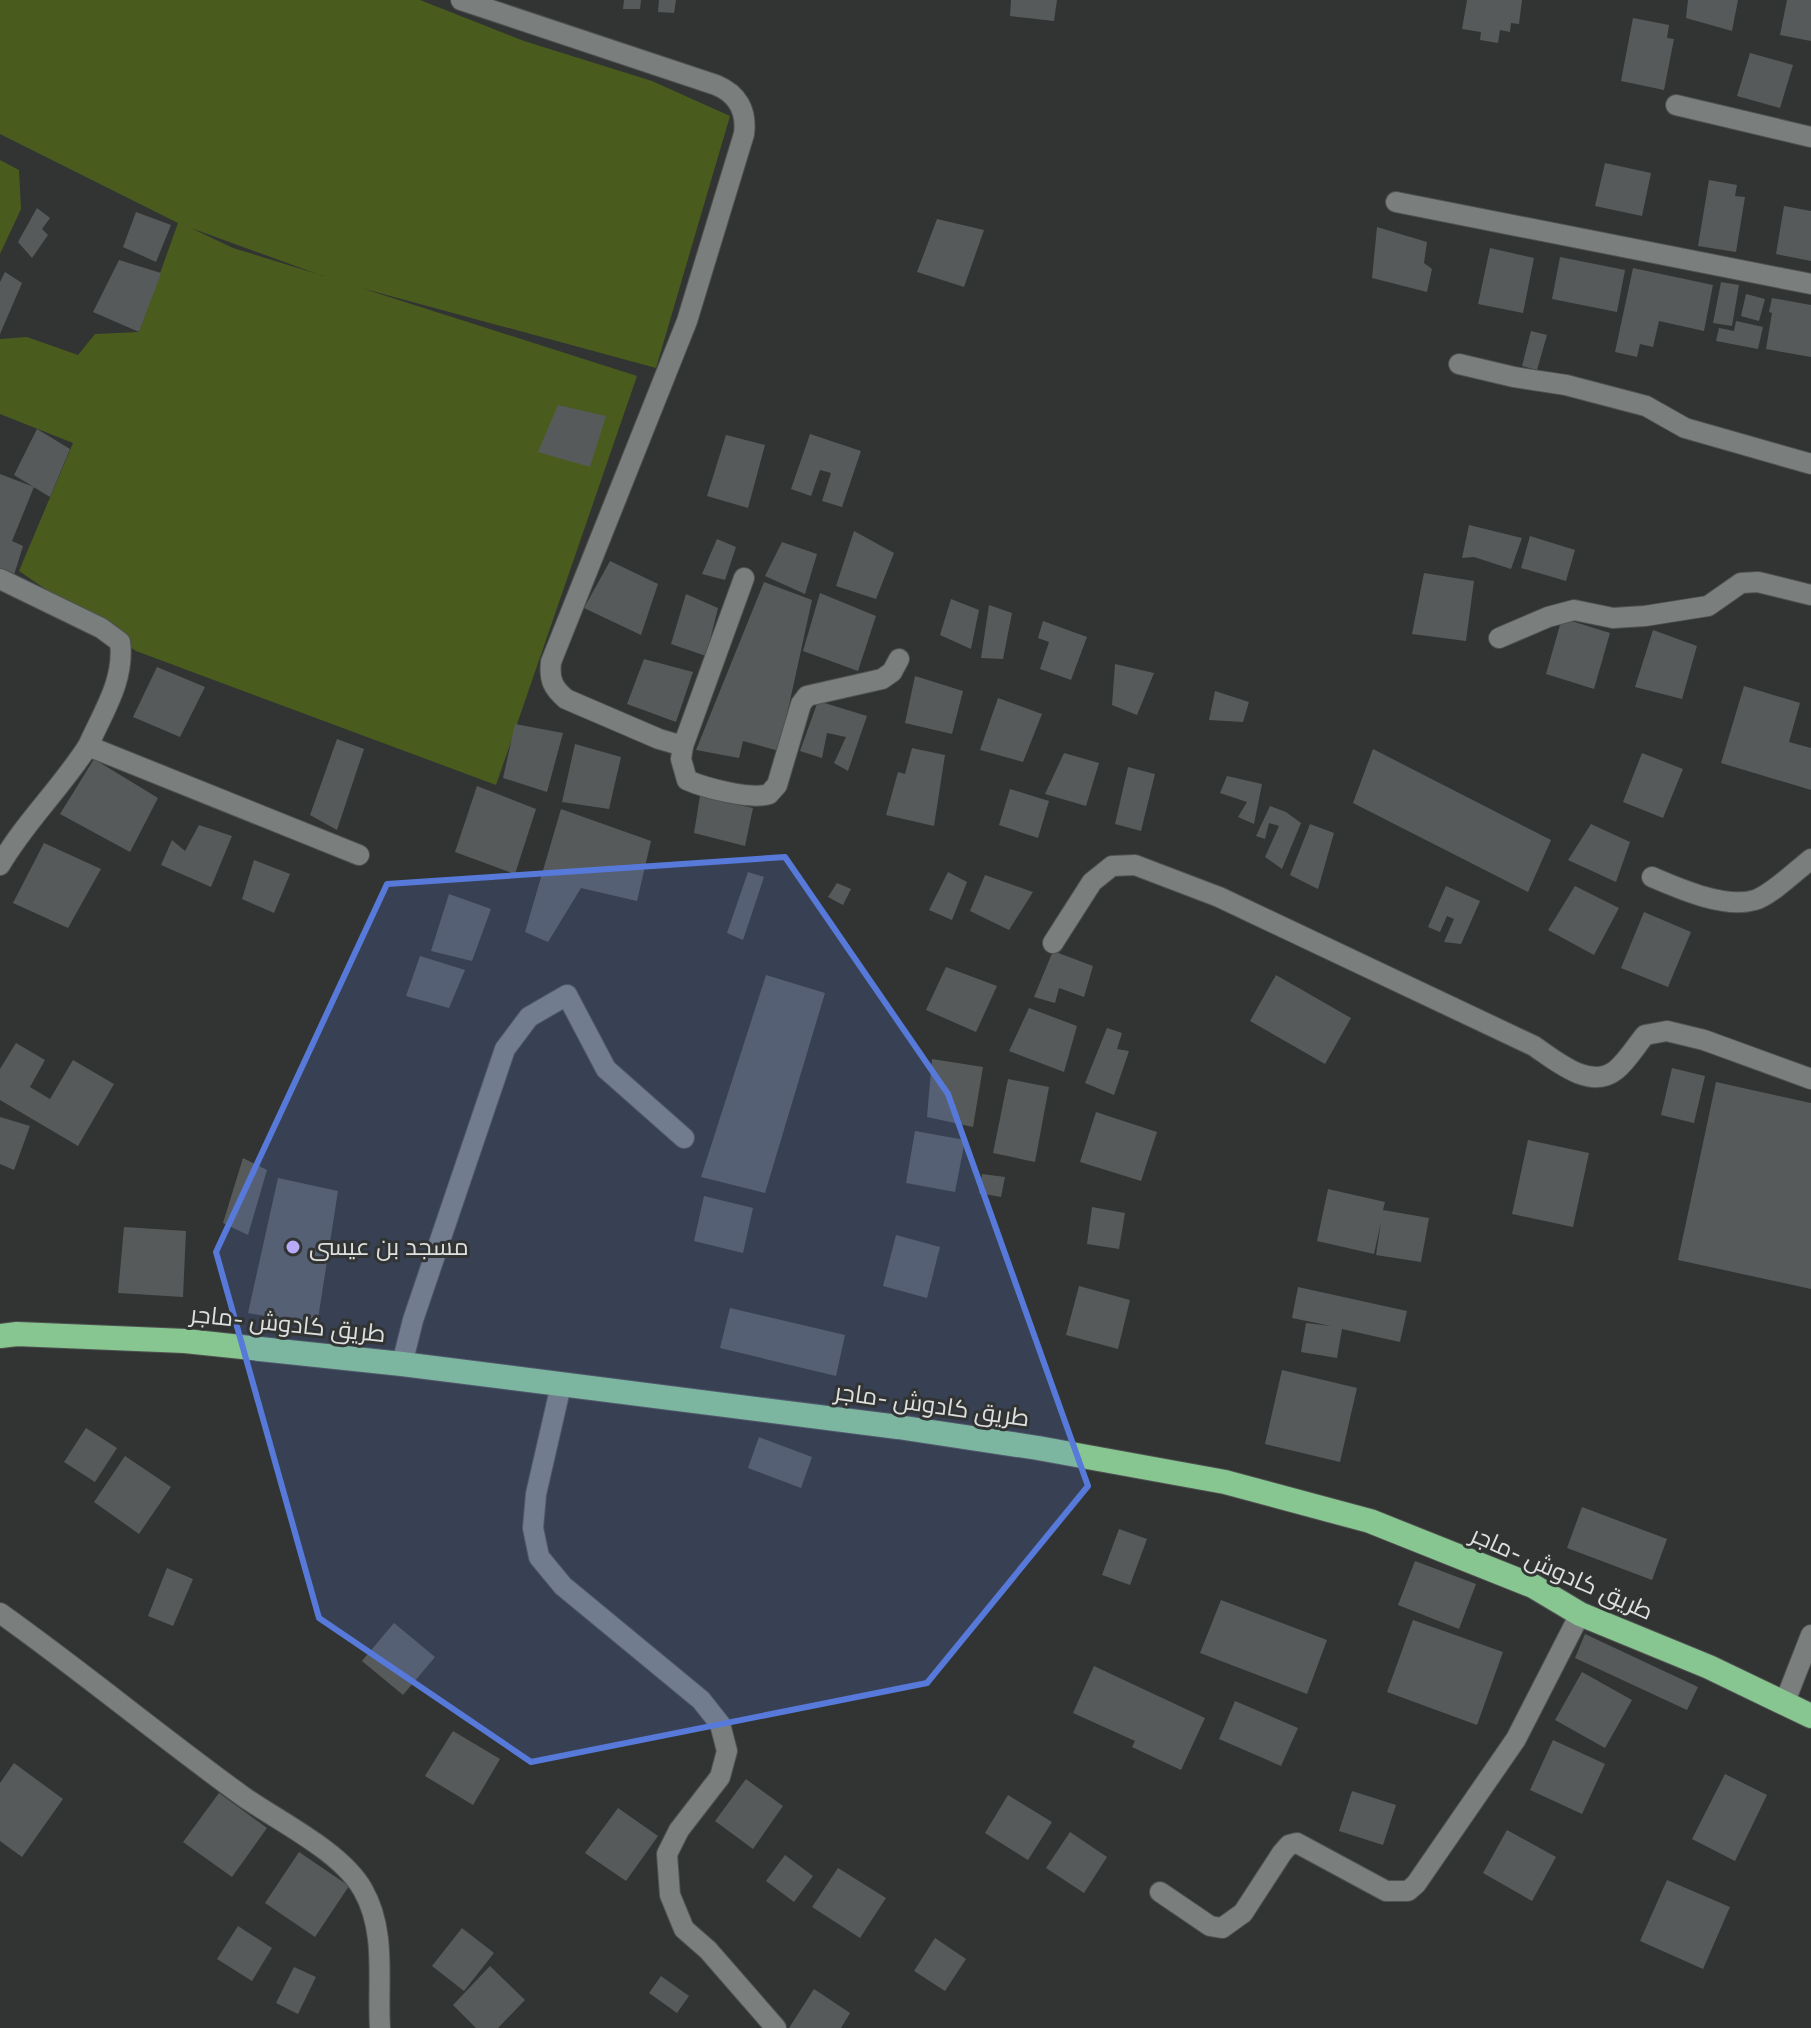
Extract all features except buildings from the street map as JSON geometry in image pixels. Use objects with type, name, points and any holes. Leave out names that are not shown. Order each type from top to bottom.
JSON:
[{"type":"highway","name":"طريق كادوش -ماجر","points":[[6,1333],[185,1341],[402,1364],[898,1427],[1038,1448],[1225,1482],[1370,1521],[1533,1586],[1580,1614],[1709,1667],[1811,1716]]},
{"type":"street","points":[[461,0],[716,85],[730,91],[746,121],[687,321],[551,662],[550,677],[554,689],[566,699],[659,739],[683,746]]},
{"type":"street","points":[[1676,105],[1811,137]]},
{"type":"street","points":[[1396,202],[1811,284]]},
{"type":"street","points":[[1459,364],[1566,385],[1646,406],[1685,428],[1811,464]]},
{"type":"street","points":[[744,578],[683,746],[681,759],[687,780],[754,795],[769,794],[777,785],[801,704],[807,696],[882,679],[892,672],[899,659]]},
{"type":"street","points":[[0,579],[101,628],[120,642],[122,659],[119,677],[88,746],[19,835],[0,865]]},
{"type":"street","points":[[1499,638],[1548,617],[1574,610],[1613,618],[1708,606],[1741,583],[1758,582],[1811,595]]},
{"type":"street","points":[[88,746],[359,855]]},
{"type":"street","points":[[1652,877],[1688,893],[1738,903],[1758,900],[1811,859]]},
{"type":"street","points":[[1053,943],[1092,882],[1112,866],[1135,865],[1219,897],[1534,1046],[1579,1074],[1597,1078],[1613,1073],[1645,1035],[1667,1031],[1704,1040],[1811,1079]]},
{"type":"street","points":[[402,1364],[418,1306],[505,1049],[529,1017],[567,995],[606,1069],[684,1138]]},
{"type":"street","points":[[561,1385],[536,1494],[533,1528],[539,1557],[563,1586],[701,1700],[720,1724],[727,1751],[720,1777],[679,1830],[667,1854],[670,1895],[684,1929],[726,1970],[776,2028]]},
{"type":"street","points":[[0,1613],[72,1664],[245,1797],[343,1863],[365,1893],[375,1918],[379,1950],[380,2028]]},
{"type":"street","points":[[1160,1892],[1210,1926],[1222,1928],[1243,1913],[1282,1853],[1289,1845],[1297,1843],[1386,1891],[1408,1891],[1416,1884],[1516,1739],[1580,1614]]},
{"type":"street","points":[[1784,1704],[1811,1635]]},
{"type":"highlighted area","points":[[785,857],[948,1094],[1088,1486],[927,1683],[531,1762],[319,1618],[216,1252],[387,884]]},
{"type":"green space","points":[[0,0],[420,0],[524,41],[652,81],[730,116],[656,368],[361,288],[637,376],[496,785],[136,651],[19,571],[73,443],[0,414],[0,339],[27,337],[78,355],[95,334],[139,332],[178,223],[0,134]],"holes":[[[191,228],[318,274],[233,248]]]},
{"type":"green space","points":[[0,160],[19,170],[21,209],[0,254]]},
{"type":"place","name":"مسجد بن عيسى","points":[[293,1247]]}]
